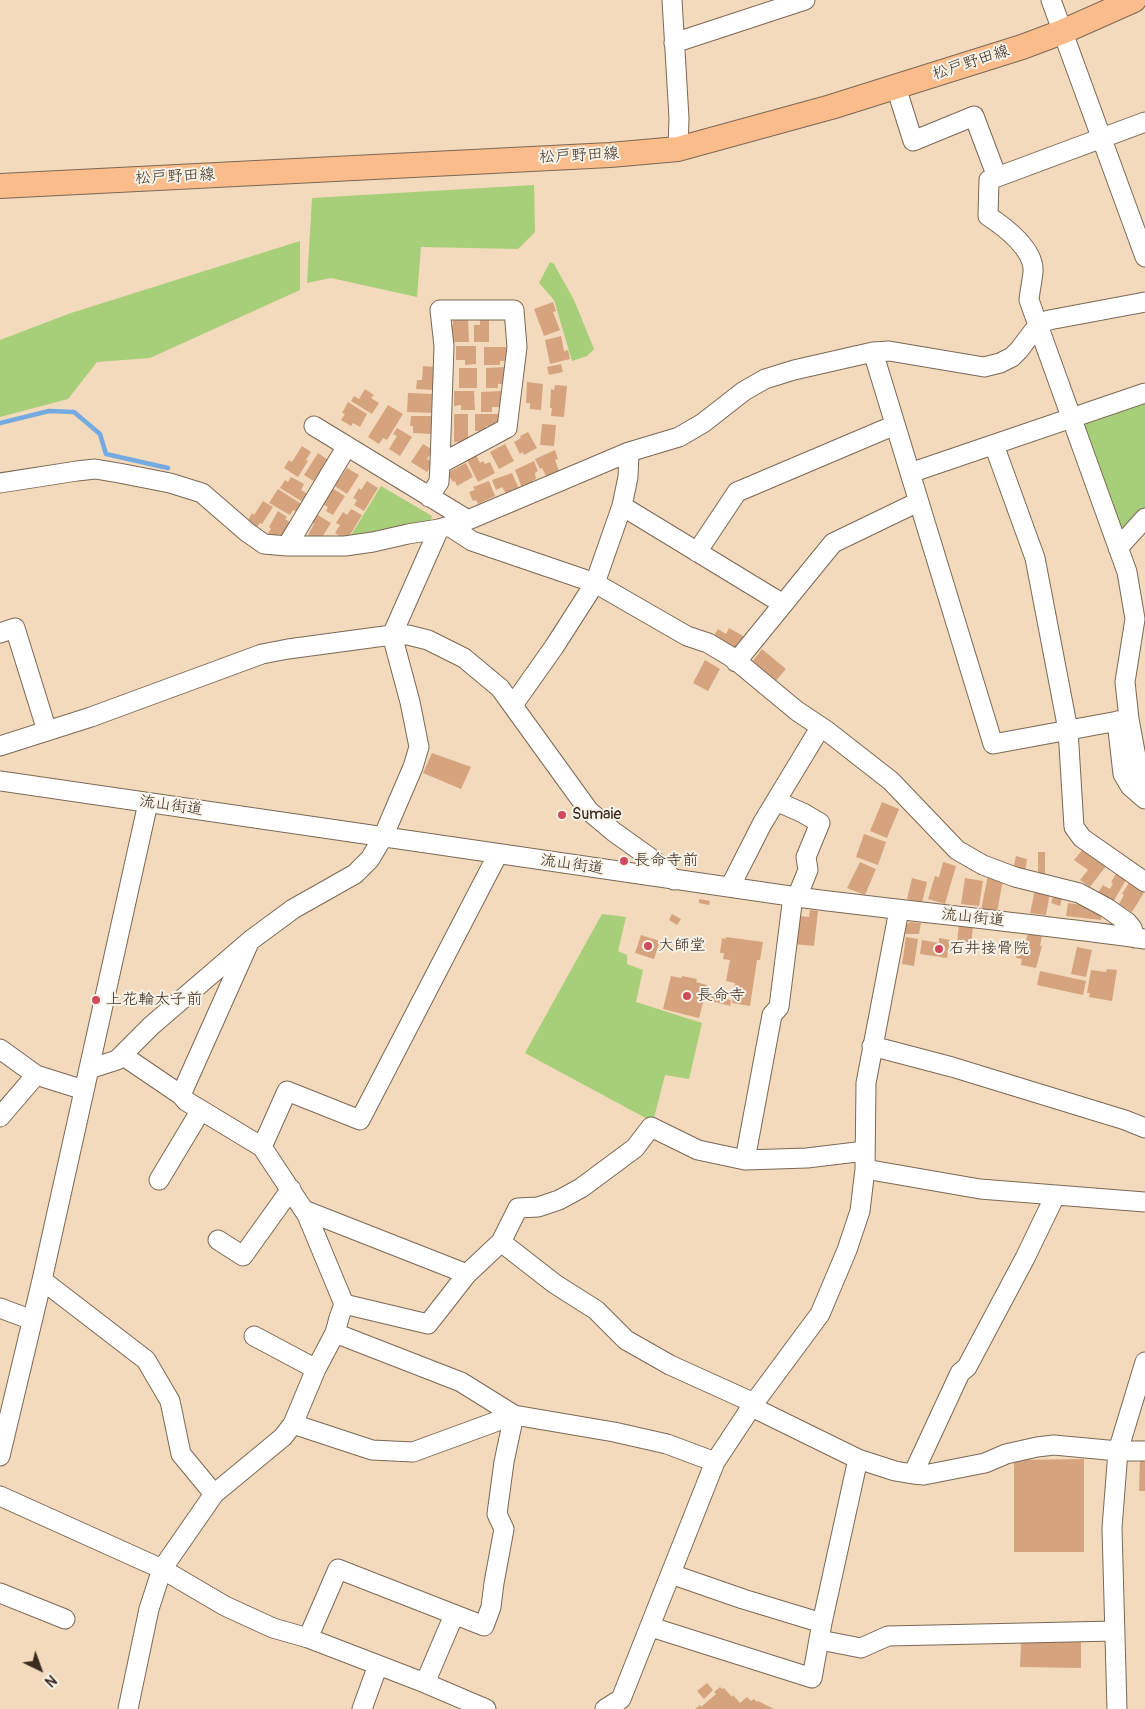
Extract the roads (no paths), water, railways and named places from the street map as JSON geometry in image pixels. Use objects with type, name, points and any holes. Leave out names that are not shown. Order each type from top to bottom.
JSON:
[{"type":"main road","name":"松戸野田線","points":[[0,186],[610,155],[678,149],[831,107],[987,59],[1062,32],[1134,0]]},
{"type":"street","points":[[672,0],[678,149]]},
{"type":"street","points":[[674,43],[805,0]]},
{"type":"street","points":[[1051,0],[1145,257]]},
{"type":"street","points":[[896,87],[913,141],[974,116],[997,176]]},
{"type":"street","points":[[1145,122],[989,180],[988,216],[1012,233],[1032,262],[1033,271],[1029,300],[1127,572],[1135,619],[1125,682],[1123,720],[1124,774],[1130,786],[1145,799]]},
{"type":"street","points":[[0,484],[77,470],[94,469],[170,483],[202,493],[247,532],[264,544],[346,546],[373,542],[444,528],[468,520],[629,452],[679,437],[703,424],[744,391],[764,379],[794,370],[873,352],[889,351],[984,367],[1000,363],[1012,357],[1038,325],[1049,320],[1145,302]]},
{"type":"street","points":[[429,496],[438,482],[440,464],[444,346],[440,310],[514,310],[517,347],[506,428],[440,464]]},
{"type":"street","points":[[873,352],[993,744],[1123,720]]},
{"type":"street","points":[[910,473],[994,446],[1145,393]]},
{"type":"street","points":[[697,552],[736,492],[895,425]]},
{"type":"street","points":[[314,426],[468,520]]},
{"type":"street","points":[[287,546],[347,446]]},
{"type":"street","points":[[994,446],[1035,558],[1068,730],[1074,827],[1082,838],[1145,882]]},
{"type":"street","points":[[513,705],[554,647],[595,583],[622,506],[628,477],[629,452]]},
{"type":"street","points":[[736,662],[833,543],[918,502]]},
{"type":"street","points":[[622,506],[783,604]]},
{"type":"street","points":[[1118,548],[1145,518]]},
{"type":"street","points":[[444,528],[472,541],[595,583],[687,636],[708,643],[736,662],[891,781],[957,850],[983,865],[1015,877],[1079,893],[1107,908],[1127,922],[1140,938]]},
{"type":"street","points":[[89,1069],[117,1060],[151,1026],[251,940],[292,909],[355,874],[370,859],[383,837],[413,767],[419,748],[410,702],[392,634],[444,528]]},
{"type":"street","points":[[0,633],[15,628],[47,731]]},
{"type":"street","points":[[0,746],[129,703],[262,654],[392,634],[408,636],[428,640],[464,658],[500,688],[588,811],[656,862],[674,880]]},
{"type":"street","points":[[1123,720],[1139,773],[1145,782]]},
{"type":"street","points":[[730,887],[762,824],[820,728]]},
{"type":"street","name":"流山街道","points":[[0,781],[795,897],[1140,938]]},
{"type":"street","points":[[745,1160],[772,1015],[778,1006],[795,897],[808,870],[806,857],[820,823],[776,801]]},
{"type":"street","points":[[0,1456],[42,1280],[148,803]]},
{"type":"street","points":[[262,1147],[287,1092],[360,1120],[498,854]]},
{"type":"street","points":[[605,1709],[621,1699],[715,1462],[753,1405],[820,1314],[847,1250],[860,1211],[865,1160],[866,1083],[899,910]]},
{"type":"street","points":[[181,1095],[251,940]]},
{"type":"street","points":[[872,1046],[952,1066],[1145,1128]]},
{"type":"street","points":[[1,1051],[36,1074],[84,1090]]},
{"type":"street","points":[[122,1055],[181,1095],[186,1101],[262,1147],[304,1210],[344,1304],[335,1333],[316,1369],[293,1424],[283,1437],[214,1494],[162,1569],[149,1609],[128,1709]]},
{"type":"street","points":[[0,1117],[36,1074]]},
{"type":"street","points":[[159,1180],[201,1110]]},
{"type":"street","points":[[344,1304],[428,1324],[467,1274],[500,1242],[518,1208],[538,1207],[559,1200],[581,1188],[635,1148],[651,1127],[698,1150],[745,1160],[807,1158],[865,1160],[980,1189],[1145,1202]]},
{"type":"street","points":[[218,1240],[243,1256],[291,1189]]},
{"type":"street","points":[[913,1474],[960,1373],[967,1367],[1016,1275],[1054,1196]]},
{"type":"street","points":[[304,1210],[467,1274]]},
{"type":"street","points":[[500,1242],[555,1284],[596,1310],[626,1340],[670,1365],[753,1405],[858,1460],[895,1471],[924,1476],[985,1463],[1006,1454],[1054,1445],[1118,1451],[1145,1451]]},
{"type":"street","points":[[42,1280],[146,1360],[170,1401],[181,1454],[214,1494]]},
{"type":"street","points":[[0,1308],[32,1320]]},
{"type":"street","points":[[335,1333],[461,1382],[514,1415],[614,1432],[667,1444],[715,1462]]},
{"type":"street","points":[[254,1336],[316,1369]]},
{"type":"street","points":[[1117,1709],[1112,1528],[1118,1451],[1145,1362]]},
{"type":"street","points":[[293,1424],[372,1450],[413,1452],[514,1415]]},
{"type":"street","points":[[308,1638],[338,1569],[484,1626],[491,1607],[504,1529],[497,1514],[504,1462],[514,1415]]},
{"type":"street","points":[[651,1627],[812,1678],[858,1460]]},
{"type":"street","points":[[0,1496],[162,1569],[225,1606],[273,1628],[308,1638],[425,1683],[486,1709]]},
{"type":"street","points":[[671,1574],[743,1599],[861,1648],[888,1636],[1115,1631]]},
{"type":"street","points":[[0,1593],[65,1619]]},
{"type":"street","points":[[425,1683],[454,1615]]},
{"type":"street","points":[[362,1709],[378,1665]]},
{"type":"waterway","points":[[0,423],[49,411],[74,412],[100,434],[106,454],[168,468]]},
{"type":"place","name":"Sumaie","points":[[562,815]]},
{"type":"place","name":"長命寺前","points":[[624,861]]},
{"type":"place","name":"大師堂","points":[[648,946]]},
{"type":"place","name":"石井接骨院","points":[[939,949]]},
{"type":"place","name":"長命寺","points":[[687,996]]},
{"type":"place","name":"上花輪太子前","points":[[96,1000]]}]
